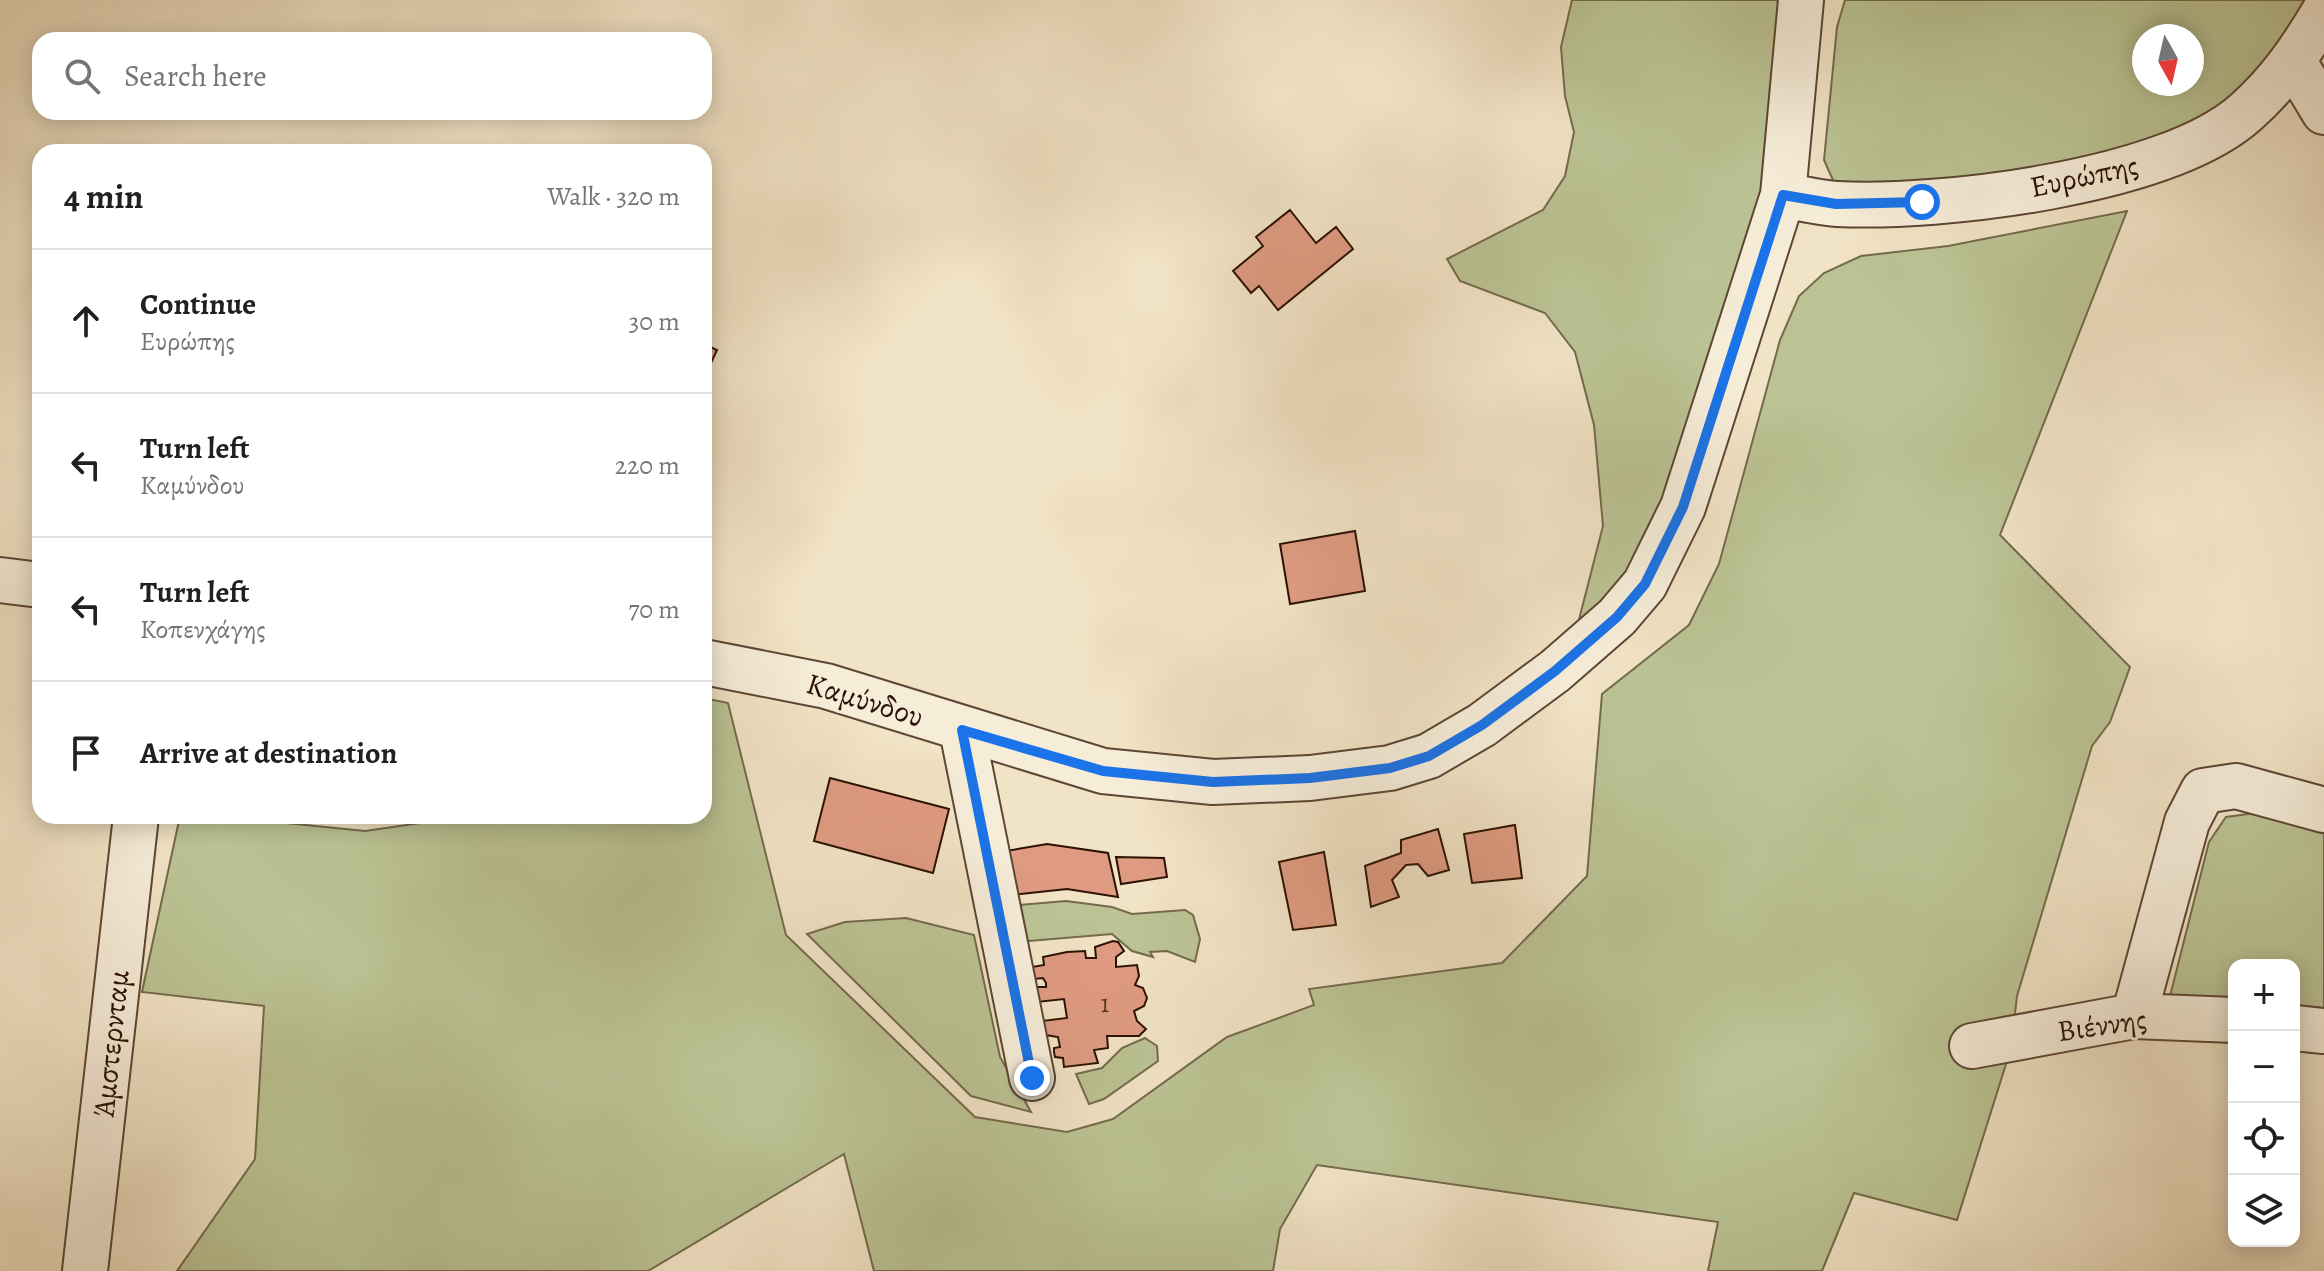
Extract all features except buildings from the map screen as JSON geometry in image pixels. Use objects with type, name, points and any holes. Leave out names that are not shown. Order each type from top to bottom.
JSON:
[{"type":"street","name":"Καμύνδου","points":[[712,664],[826,686],[1103,771],[1213,782],[1310,778],[1390,768],[1429,756],[1482,725],[1565,662],[1617,617],[1645,584],[1683,507],[1783,195],[1801,0]]},
{"type":"street","name":"Ευρώπης","points":[[1783,195],[1836,204],[1922,202],[2057,185],[2120,172],[2180,152],[2244,114],[2294,62],[2324,12]]},
{"type":"street","points":[[2294,62],[2324,112]]},
{"type":"street","points":[[0,580],[32,584]]},
{"type":"street","points":[[962,730],[1032,1078]]},
{"type":"street","points":[[2134,1016],[2187,822],[2203,791],[2236,786],[2324,810]]},
{"type":"street","name":"Άμστερνταμ","points":[[85,1271],[135,824]]},
{"type":"street","name":"Βιέννης","points":[[1972,1046],[2134,1016],[2228,1020]]},
{"type":"street","points":[[2300,1029],[2324,1031]]},
{"type":"green space","points":[[1572,0],[1798,0],[1760,267],[1696,491],[1573,643],[1603,526],[1594,425],[1575,352],[1545,313],[1460,281],[1447,259],[1543,210],[1565,176],[1574,132],[1565,96],[1561,47]]},
{"type":"green space","points":[[1845,0],[2320,0],[2264,86],[2139,169],[1840,196],[1824,160],[1837,27]]},
{"type":"green space","points":[[2127,211],[2000,535],[2130,667],[2110,722],[2092,746],[2017,996],[2011,1048],[1957,1220],[1854,1193],[1822,1271],[1708,1271],[1718,1222],[1317,1165],[1280,1229],[1273,1271],[874,1271],[844,1154],[648,1271],[177,1271],[255,1159],[264,1006],[142,992],[178,824],[296,824],[365,831],[414,824],[712,824],[712,700],[728,703],[786,935],[975,1117],[1067,1132],[1113,1119],[1227,1037],[1314,1005],[1309,989],[1502,963],[1587,876],[1602,694],[1689,625],[1719,564],[1780,340],[1799,296],[1824,273],[1861,256],[1948,246]]},
{"type":"green space","points":[[2263,812],[2324,829],[2324,1008],[2300,1006],[2300,959],[2228,959],[2228,1001],[2170,996],[2209,842],[2226,817]]},
{"type":"green space","points":[[1066,901],[1112,907],[1132,914],[1185,910],[1193,915],[1200,939],[1195,962],[1167,951],[1150,952],[1153,957],[1132,951],[1112,934],[1017,942],[1008,906]]},
{"type":"green space","points":[[906,918],[974,935],[1000,1057],[1031,1112],[971,1096],[807,934],[845,922]]},
{"type":"green space","points":[[1145,1038],[1157,1046],[1158,1061],[1104,1099],[1089,1104],[1076,1074],[1102,1068],[1122,1048]]},
{"type":"route","points":[[1032,1078],[962,730],[1103,771],[1213,782],[1310,778],[1390,768],[1429,756],[1482,725],[1555,671],[1617,617],[1645,584],[1683,507],[1783,195],[1836,204],[1922,202]]}]
